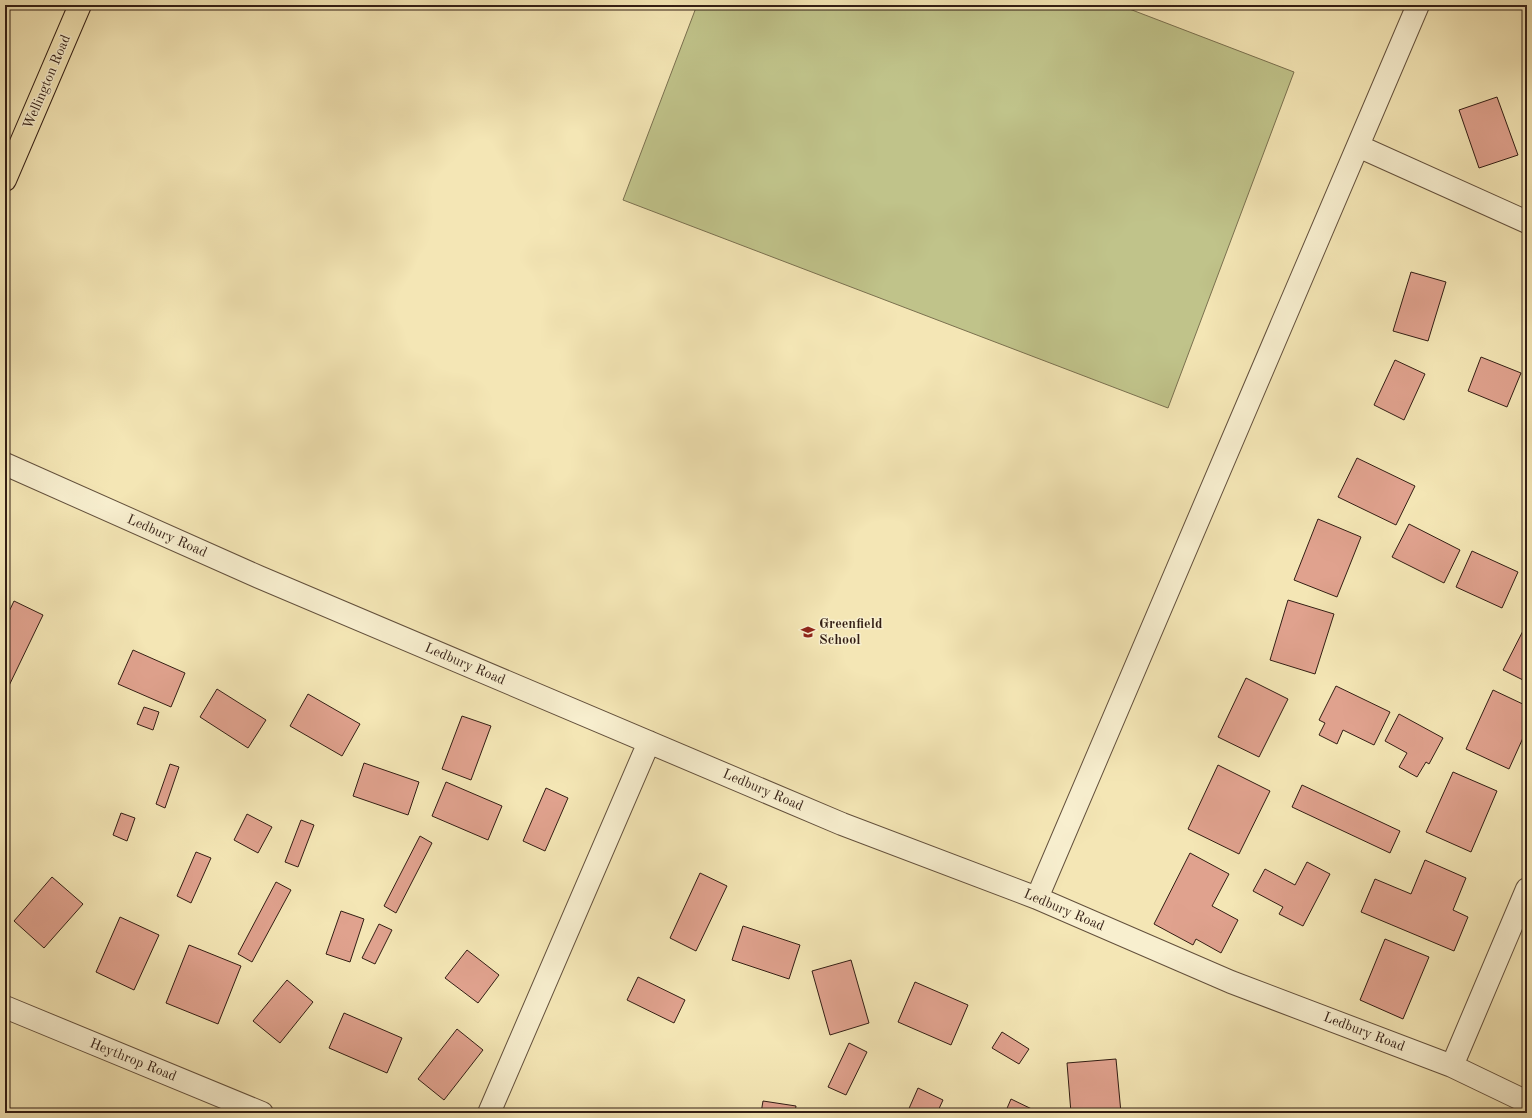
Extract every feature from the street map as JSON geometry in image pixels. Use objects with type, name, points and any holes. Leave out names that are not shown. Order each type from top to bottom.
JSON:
[{"type":"main road","name":"Wellington Road","points":[[5,180],[80,5]]},
{"type":"street","points":[[1037,898],[1418,5]]},
{"type":"street","points":[[1358,146],[1527,222]]},
{"type":"street","name":"Ledbury Road","points":[[5,464],[259,577],[842,824],[1037,898],[1231,982],[1452,1066],[1527,1102]]},
{"type":"street","points":[[489,1113],[649,742]]},
{"type":"street","points":[[1452,1066],[1527,889]]},
{"type":"street","name":"Heythrop Road","points":[[5,1007],[262,1113]]},
{"type":"green space","points":[[697,5],[1119,5],[1294,72],[1168,408],[623,200]]},
{"type":"building","points":[[1527,78],[1527,89],[1523,87]]},
{"type":"building","points":[[1497,97],[1518,155],[1479,168],[1459,110]]},
{"type":"building","points":[[1411,272],[1446,282],[1428,341],[1393,331]]},
{"type":"building","points":[[1481,357],[1521,373],[1507,407],[1468,391]]},
{"type":"building","points":[[1395,360],[1425,374],[1404,420],[1374,405]]},
{"type":"building","points":[[1357,458],[1415,486],[1396,525],[1338,497]]},
{"type":"building","points":[[1318,519],[1361,537],[1337,597],[1294,580]]},
{"type":"building","points":[[1409,524],[1460,550],[1444,583],[1392,557]]},
{"type":"building","points":[[1472,551],[1518,572],[1502,608],[1456,587]]},
{"type":"building","points":[[1288,600],[1334,614],[1315,674],[1270,660]]},
{"type":"building","points":[[14,601],[43,615],[5,694],[5,620]]},
{"type":"building","points":[[1527,623],[1527,682],[1503,670]]},
{"type":"building","points":[[133,650],[185,673],[171,707],[118,684]]},
{"type":"building","points":[[1246,678],[1288,699],[1259,757],[1218,737]]},
{"type":"building","points":[[1336,686],[1390,712],[1374,745],[1343,730],[1337,744],[1319,735],[1325,723],[1319,720]]},
{"type":"building","points":[[217,689],[266,720],[248,748],[200,717]]},
{"type":"building","points":[[1493,690],[1527,706],[1527,729],[1509,769],[1466,749]]},
{"type":"building","points":[[308,694],[360,724],[342,756],[290,726]]},
{"type":"building","points":[[144,707],[159,712],[153,730],[137,724]]},
{"type":"building","points":[[1399,714],[1443,738],[1429,764],[1426,762],[1417,777],[1399,767],[1407,753],[1385,741]]},
{"type":"building","points":[[462,716],[491,726],[471,780],[442,769]]},
{"type":"building","points":[[364,763],[419,782],[408,815],[353,796]]},
{"type":"building","points":[[170,764],[179,767],[165,808],[156,804]]},
{"type":"building","points":[[1218,765],[1270,791],[1239,854],[1188,829]]},
{"type":"building","points":[[1453,772],[1497,791],[1471,852],[1426,832]]},
{"type":"building","points":[[446,782],[502,806],[488,840],[432,816]]},
{"type":"building","points":[[1302,785],[1400,831],[1390,853],[1292,807]]},
{"type":"building","points":[[546,788],[568,798],[545,851],[523,841]]},
{"type":"building","points":[[121,813],[135,818],[127,841],[113,835]]},
{"type":"building","points":[[247,814],[272,827],[258,853],[234,840]]},
{"type":"building","points":[[301,820],[314,825],[298,867],[285,862]]},
{"type":"building","points":[[420,836],[432,843],[396,913],[384,906]]},
{"type":"building","points":[[196,852],[211,858],[191,903],[177,896]]},
{"type":"building","points":[[1190,853],[1229,874],[1212,906],[1238,920],[1221,953],[1196,939],[1193,945],[1154,924]]},
{"type":"building","points":[[1425,860],[1466,878],[1453,910],[1468,917],[1454,951],[1361,912],[1375,879],[1411,894]]},
{"type":"building","points":[[1307,862],[1330,874],[1303,926],[1279,914],[1283,907],[1253,891],[1265,869],[1295,885]]},
{"type":"building","points":[[700,873],[727,886],[696,951],[670,938]]},
{"type":"building","points":[[52,877],[83,904],[44,948],[14,921]]},
{"type":"building","points":[[276,882],[291,890],[252,962],[238,954]]},
{"type":"building","points":[[341,911],[364,919],[350,962],[326,954]]},
{"type":"building","points":[[120,917],[159,935],[134,990],[96,972]]},
{"type":"building","points":[[379,924],[392,930],[375,964],[362,958]]},
{"type":"building","points":[[743,926],[800,945],[789,979],[732,960]]},
{"type":"building","points":[[1385,939],[1429,957],[1403,1019],[1360,1000]]},
{"type":"building","points":[[189,945],[241,966],[218,1024],[166,1003]]},
{"type":"building","points":[[467,950],[499,975],[478,1003],[445,978]]},
{"type":"building","points":[[851,960],[869,1023],[830,1035],[812,971]]},
{"type":"building","points":[[638,977],[685,1000],[674,1023],[627,1000]]},
{"type":"building","points":[[287,980],[313,1002],[280,1043],[253,1021]]},
{"type":"building","points":[[915,982],[968,1005],[951,1045],[898,1022]]},
{"type":"building","points":[[344,1013],[402,1038],[387,1073],[329,1048]]},
{"type":"building","points":[[457,1029],[483,1050],[444,1100],[418,1079]]},
{"type":"building","points":[[1002,1032],[1029,1049],[1019,1064],[992,1048]]},
{"type":"building","points":[[849,1043],[867,1052],[846,1095],[828,1087]]},
{"type":"building","points":[[1116,1059],[1121,1113],[1071,1113],[1067,1063]]},
{"type":"building","points":[[918,1088],[943,1100],[937,1113],[907,1113]]},
{"type":"building","points":[[1011,1099],[1038,1112],[1038,1113],[1005,1113]]},
{"type":"building","points":[[763,1101],[796,1106],[795,1113],[761,1113]]},
{"type":"building","points":[[1188,1110],[1189,1113],[1176,1113]]},
{"type":"place","name":"Greenfield School","points":[[808,632]]}]
